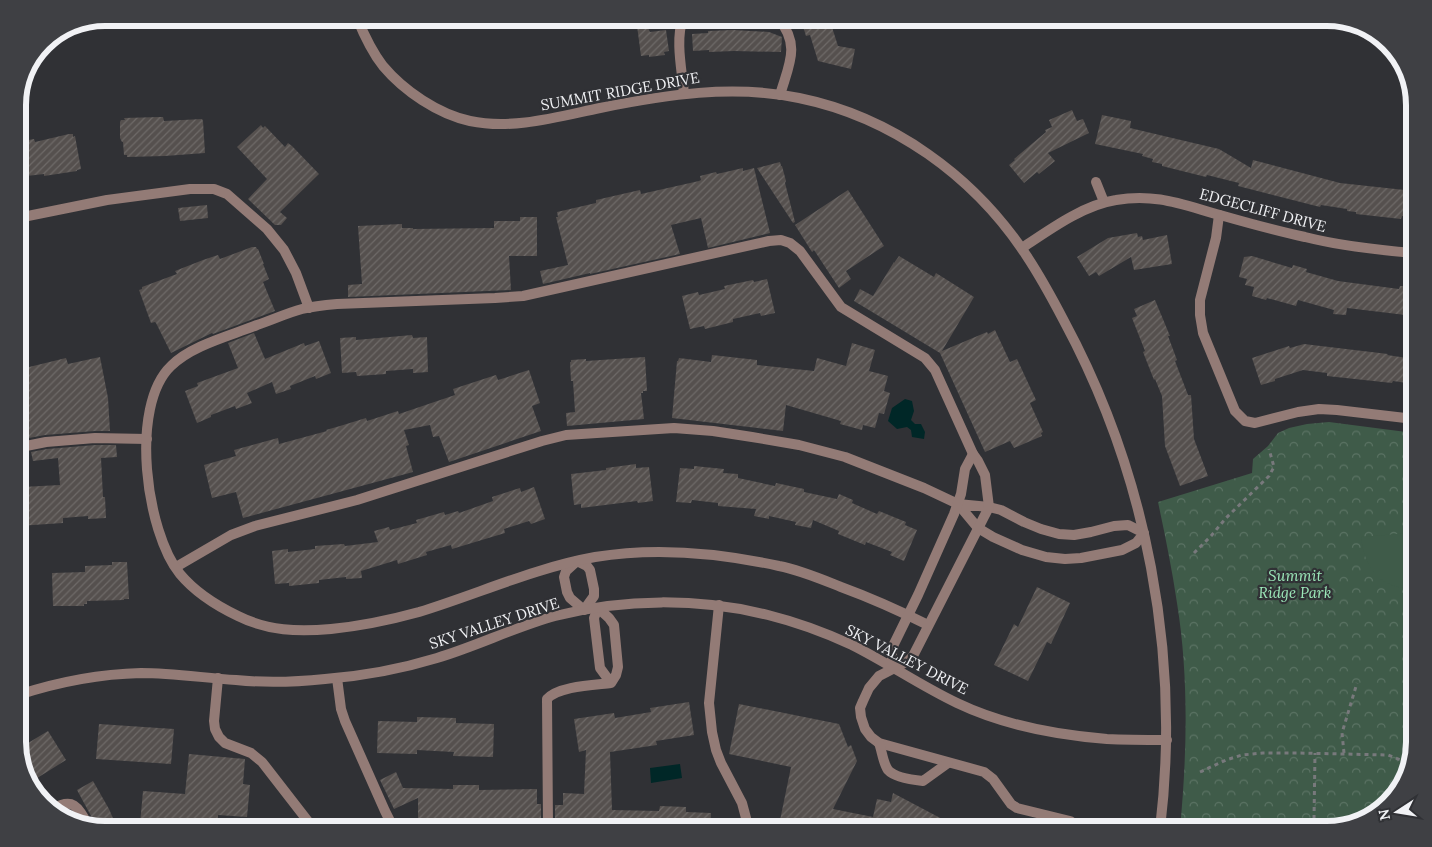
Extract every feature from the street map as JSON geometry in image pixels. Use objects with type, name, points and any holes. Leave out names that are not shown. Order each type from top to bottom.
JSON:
[{"type":"street","name":"SUMMIT RIDGE DRIVE","points":[[361,26],[368,43],[384,66],[401,84],[421,99],[446,113],[468,120],[494,124],[516,124],[684,94],[730,91],[780,95],[820,103],[882,126],[912,142],[962,179],[1008,229],[1022,248],[1050,295],[1072,335],[1094,383],[1126,465],[1144,533],[1154,584],[1163,648],[1167,740],[1161,821]]},
{"type":"street","points":[[680,26],[679,40],[684,94]]},
{"type":"street","points":[[780,95],[792,54],[792,44],[785,26]]},
{"type":"street","points":[[1096,182],[1104,202]]},
{"type":"street","points":[[26,216],[107,200],[190,189],[214,189],[227,194],[267,229],[284,250],[296,273],[309,308]]},
{"type":"street","name":"EDGECLIFF DRIVE","points":[[1022,248],[1067,220],[1104,202],[1130,198],[1152,198],[1178,202],[1219,215],[1334,244],[1406,253]]},
{"type":"street","points":[[1219,215],[1216,238],[1200,300],[1200,315],[1204,333],[1235,411],[1245,421],[1255,423],[1298,412],[1319,409],[1406,418]]},
{"type":"street","points":[[928,625],[823,580],[781,566],[705,554],[670,552],[597,557],[557,565],[420,611],[386,620],[311,631],[283,630],[259,625],[238,616],[195,589],[180,574],[164,545],[157,528],[147,466],[146,433],[152,402],[160,381],[169,367],[181,357],[202,346],[298,310],[337,304],[522,296],[769,242],[781,240],[790,243],[800,252],[841,307],[925,358],[935,370],[973,454],[985,475],[989,507],[913,656],[908,661],[879,676],[869,688],[860,708],[865,729],[880,743],[984,772],[993,779],[1011,804],[1017,808],[1070,821]]},
{"type":"street","points":[[176,567],[231,534],[357,500],[566,435],[674,428],[713,431],[799,445],[845,457],[886,472],[958,504],[1001,510],[1024,522],[1059,534],[1074,535],[1114,526],[1128,525],[1144,533],[1136,543],[1122,550],[1081,558],[1046,557],[1022,550],[978,528],[958,504]]},
{"type":"street","points":[[26,446],[46,442],[95,438],[147,439]]},
{"type":"street","points":[[892,668],[894,644],[945,536],[958,504],[965,469],[973,454]]},
{"type":"street","points":[[577,561],[587,566],[590,570],[594,589],[594,596],[584,610],[570,598],[564,577],[566,571],[577,561]]},
{"type":"street","name":"SKY VALLEY DRIVE","points":[[26,692],[80,678],[109,675],[164,674],[270,682],[326,680],[403,667],[438,658],[526,625],[584,610],[623,604],[658,602],[697,603],[770,615],[807,627],[852,645],[958,704],[1025,727],[1110,739],[1167,740]]},
{"type":"street","points":[[719,606],[709,703],[712,732],[720,763],[742,803],[746,821]]},
{"type":"street","points":[[598,608],[610,618],[614,625],[618,667],[611,683],[600,668],[594,618],[598,608]]},
{"type":"street","points":[[218,678],[214,721],[219,737],[225,743],[252,753],[262,762],[307,821]]},
{"type":"street","points":[[338,678],[345,721],[390,821]]},
{"type":"street","points":[[548,821],[547,699],[551,694],[567,689],[611,683]]},
{"type":"street","points":[[880,743],[888,770],[895,775],[923,780],[948,763]]},
{"type":"street","points":[[60,806],[68,803],[75,805],[84,818]]},
{"type":"path","points":[[1194,553],[1269,476],[1274,467],[1269,449]]},
{"type":"path","points":[[1344,754],[1342,734],[1357,683]]},
{"type":"path","points":[[1200,772],[1242,755],[1263,753],[1388,755],[1403,761]]},
{"type":"path","points":[[1314,819],[1315,753]]},
{"type":"green space","name":"Summit Ridge Park","points":[[1329,422],[1406,432],[1406,741],[1403,762],[1400,772],[1391,787],[1372,787],[1372,806],[1357,815],[1347,818],[1326,821],[1181,821],[1186,716],[1184,659],[1175,590],[1158,502],[1252,473],[1253,459],[1268,446],[1278,433],[1289,428]]},
{"type":"green space","points":[[1406,533],[1406,588],[1392,585],[1376,575],[1366,558],[1361,537]]},
{"type":"shaded area","points":[[905,399],[912,401],[914,411],[911,420],[915,424],[921,424],[925,432],[924,439],[912,437],[911,430],[907,427],[897,429],[888,421],[892,408]]},
{"type":"shaded area","points":[[680,764],[682,778],[651,783],[650,768]]},
{"type":"building","points":[[637,26],[647,26],[650,32],[666,30],[669,51],[664,52],[665,55],[641,56]]},
{"type":"building","points":[[803,26],[832,26],[838,46],[855,49],[851,69],[818,61],[810,35],[806,36]]},
{"type":"building","points":[[733,30],[769,32],[782,37],[781,52],[693,51],[692,34]]},
{"type":"building","points":[[1072,110],[1077,121],[1083,119],[1089,133],[1048,153],[1055,161],[1024,183],[1009,165],[1046,132],[1045,130],[1052,127],[1049,120]]},
{"type":"building","points":[[1102,115],[1131,121],[1130,128],[1219,149],[1251,168],[1253,160],[1340,183],[1406,190],[1406,216],[1402,216],[1401,219],[1356,214],[1356,212],[1347,211],[1347,209],[1321,205],[1320,207],[1238,186],[1239,183],[1162,166],[1162,164],[1152,162],[1153,159],[1142,156],[1143,154],[1095,144]]},
{"type":"building","points":[[163,117],[164,121],[202,119],[205,153],[127,157],[127,155],[124,155],[123,142],[120,138],[121,120],[125,120],[124,118]]},
{"type":"building","points":[[261,125],[263,128],[265,126],[285,147],[288,143],[292,146],[319,174],[280,212],[287,218],[281,225],[275,225],[248,199],[267,179],[237,147]]},
{"type":"building","points":[[73,134],[73,137],[75,136],[81,169],[44,176],[44,174],[26,176],[26,140],[34,139],[35,142]]},
{"type":"building","points":[[780,162],[795,222],[793,223],[757,168]]},
{"type":"building","points":[[743,168],[743,171],[754,168],[770,233],[708,248],[701,218],[671,225],[680,254],[543,284],[540,271],[568,265],[556,217],[558,217],[557,212],[596,203],[596,200],[640,190],[641,194],[699,181],[701,180],[700,176]]},
{"type":"building","points":[[848,190],[884,246],[846,271],[851,279],[839,288],[814,250],[812,252],[795,225]]},
{"type":"building","points":[[207,205],[208,218],[180,221],[178,208]]},
{"type":"building","points":[[520,217],[537,217],[537,256],[509,256],[511,290],[348,297],[348,285],[362,284],[358,226],[402,224],[402,228],[413,229],[494,228],[494,221],[520,221]]},
{"type":"building","points":[[1137,233],[1138,237],[1142,236],[1143,240],[1167,235],[1172,264],[1134,270],[1131,257],[1099,276],[1096,272],[1089,276],[1077,257],[1108,238]]},
{"type":"building","points":[[252,247],[258,249],[264,264],[269,279],[263,282],[275,311],[212,333],[171,353],[156,323],[151,323],[139,290],[142,287],[177,274],[175,271],[203,260],[218,255],[220,259]]},
{"type":"building","points":[[899,256],[934,277],[936,273],[974,297],[942,351],[995,330],[1010,362],[1017,359],[1036,400],[1030,403],[1043,432],[1041,433],[1042,436],[1014,448],[1010,441],[985,452],[940,353],[854,301],[860,289],[873,296]]},
{"type":"building","points":[[1252,256],[1292,268],[1293,265],[1307,269],[1306,272],[1338,281],[1399,289],[1400,286],[1406,286],[1406,315],[1347,308],[1346,315],[1333,314],[1334,310],[1298,300],[1296,306],[1252,296],[1254,287],[1245,285],[1247,279],[1239,277],[1244,257]]},
{"type":"building","points":[[767,279],[775,313],[761,316],[760,313],[733,319],[733,322],[705,329],[704,326],[690,329],[682,296],[698,292],[699,295],[725,289],[724,286]]},
{"type":"building","points":[[1155,300],[1170,336],[1168,336],[1177,360],[1175,361],[1188,395],[1191,395],[1194,439],[1208,476],[1180,486],[1165,446],[1162,396],[1143,352],[1145,351],[1132,318],[1137,316],[1134,309]]},
{"type":"building","points":[[254,333],[265,359],[304,343],[305,346],[319,341],[331,373],[316,379],[315,376],[290,386],[291,389],[276,394],[272,382],[247,393],[252,403],[236,409],[235,406],[211,415],[211,417],[197,423],[185,391],[198,386],[197,383],[238,368],[228,343]]},
{"type":"building","points":[[412,335],[413,338],[427,337],[428,372],[413,373],[413,369],[386,371],[386,374],[357,376],[356,372],[342,373],[340,338],[356,337],[356,340]]},
{"type":"building","points":[[852,343],[875,350],[869,371],[888,376],[884,391],[890,393],[884,414],[879,413],[875,428],[863,425],[862,430],[840,424],[841,421],[786,405],[783,431],[672,418],[677,361],[679,358],[711,362],[712,355],[757,360],[757,365],[814,371],[817,358],[846,366]]},
{"type":"building","points":[[1304,344],[1406,358],[1406,383],[1327,376],[1327,373],[1303,370],[1261,385],[1252,358],[1289,346],[1290,348]]},
{"type":"building","points":[[100,357],[108,398],[110,431],[45,435],[29,438],[29,434],[26,434],[26,368],[66,358],[68,364]]},
{"type":"building","points":[[645,357],[647,391],[641,393],[644,419],[567,426],[566,413],[575,412],[573,381],[571,381],[571,360],[586,359],[586,361]]},
{"type":"building","points":[[529,370],[540,403],[532,406],[541,431],[449,462],[439,436],[433,437],[430,425],[404,430],[409,445],[406,446],[413,472],[243,518],[236,492],[212,498],[204,465],[236,456],[234,450],[278,438],[279,444],[366,418],[367,421],[398,411],[399,414],[455,395],[453,389],[496,375],[498,380]]},
{"type":"building","points":[[116,445],[117,457],[101,458],[106,518],[88,519],[88,516],[63,518],[63,523],[26,525],[26,487],[60,485],[58,458],[33,461],[31,452],[47,449]]},
{"type":"building","points":[[636,464],[636,468],[649,467],[653,501],[638,503],[637,501],[581,508],[581,504],[574,505],[571,474]]},
{"type":"building","points":[[694,466],[724,469],[723,473],[738,474],[738,478],[775,486],[776,483],[804,489],[804,492],[837,499],[839,494],[853,500],[852,503],[877,514],[879,511],[906,522],[905,525],[917,530],[904,561],[890,555],[892,552],[866,542],[865,545],[838,534],[839,531],[813,520],[811,528],[795,525],[796,522],[769,516],[769,519],[754,516],[756,509],[718,506],[718,503],[692,500],[691,503],[676,502],[680,468],[694,469]]},
{"type":"building","points":[[534,487],[545,519],[531,524],[529,521],[504,529],[505,533],[452,549],[451,545],[426,552],[427,555],[398,564],[397,560],[361,571],[362,578],[346,579],[346,577],[319,580],[319,583],[289,586],[289,583],[275,584],[272,551],[288,549],[288,552],[315,549],[315,546],[344,544],[345,546],[378,542],[374,531],[389,527],[390,530],[417,523],[416,520],[444,512],[445,515],[458,511],[459,513],[493,501],[492,497],[520,488],[521,492]]},
{"type":"building","points":[[112,562],[127,562],[129,599],[87,601],[87,604],[84,604],[84,606],[53,606],[52,573],[85,572],[85,566],[112,565]]},
{"type":"building","points":[[1037,587],[1070,603],[1051,644],[1047,642],[1028,681],[994,665],[1014,624],[1018,627]]},
{"type":"building","points":[[689,702],[694,735],[656,741],[657,745],[610,752],[612,810],[659,811],[660,806],[686,807],[686,812],[711,813],[711,821],[555,821],[555,805],[563,805],[563,793],[584,794],[586,750],[579,752],[574,719],[614,713],[615,718],[651,712],[650,708]]},
{"type":"building","points":[[739,704],[839,724],[848,747],[851,745],[857,761],[833,809],[873,817],[877,799],[891,802],[893,793],[946,821],[780,821],[791,767],[729,754]]},
{"type":"building","points":[[417,717],[456,718],[456,723],[494,724],[493,757],[453,756],[454,752],[417,750],[417,754],[377,753],[378,721],[417,722]]},
{"type":"building","points":[[99,724],[174,729],[171,764],[96,759]]},
{"type":"building","points":[[48,731],[66,760],[36,779],[30,767],[26,744]]},
{"type":"building","points":[[189,754],[245,759],[243,784],[250,785],[247,817],[218,815],[218,821],[140,821],[143,791],[185,794]]},
{"type":"building","points":[[396,772],[403,788],[453,789],[453,785],[479,785],[479,790],[537,789],[537,804],[541,804],[541,821],[418,821],[418,798],[394,809],[380,780]]},
{"type":"building","points":[[93,781],[114,821],[93,820],[77,790]]}]
